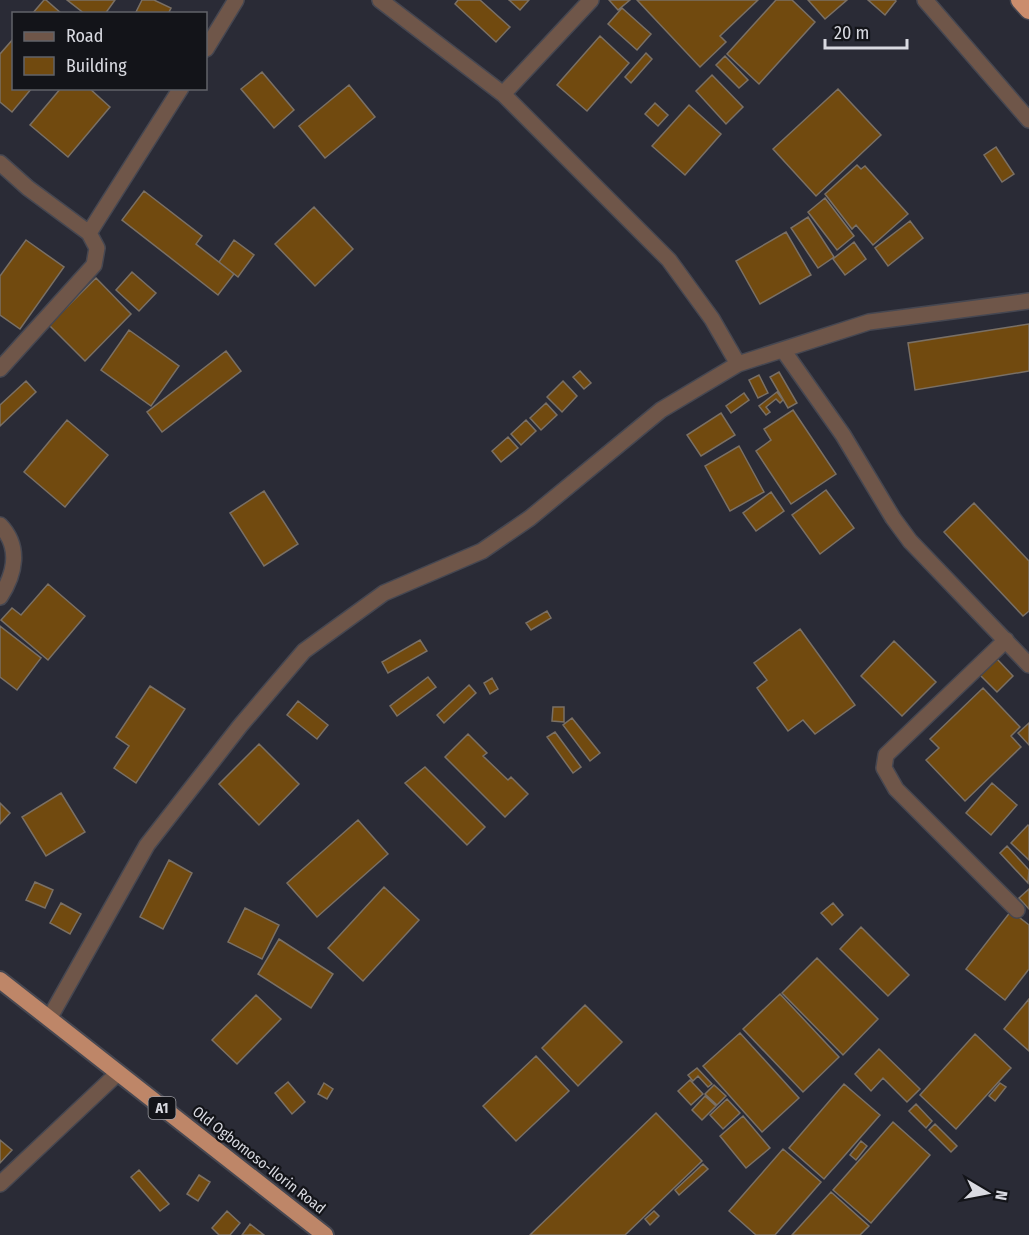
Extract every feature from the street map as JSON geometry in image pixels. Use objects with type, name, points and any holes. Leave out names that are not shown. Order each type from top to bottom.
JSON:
[{"type":"highway","points":[[1020,0],[1029,10]]},
{"type":"highway","name":"Old Ogbomoso-Ilorin Road","points":[[0,980],[325,1235]]},
{"type":"street","points":[[207,47],[236,0]]},
{"type":"street","points":[[380,0],[503,94],[669,260],[712,320],[738,364]]},
{"type":"street","points":[[503,94],[591,0]]},
{"type":"street","points":[[925,0],[1029,120]]},
{"type":"street","points":[[89,233],[180,90]]},
{"type":"street","points":[[0,163],[28,188],[89,233],[97,248],[94,265],[0,369]]},
{"type":"street","points":[[50,1019],[147,845],[240,726],[304,651],[384,592],[482,551],[530,518],[661,410],[738,364],[868,322],[1029,301]]},
{"type":"street","points":[[783,350],[843,435],[893,518],[910,541],[1029,664]]},
{"type":"street","points":[[0,525],[9,534],[16,564],[0,597]]},
{"type":"street","points":[[1006,640],[886,755],[884,768],[896,789],[1017,910]]},
{"type":"street","points":[[0,1184],[118,1073]]},
{"type":"building","points":[[46,0],[60,12],[34,12]]},
{"type":"building","points":[[67,0],[115,0],[106,12],[82,12]]},
{"type":"building","points":[[142,0],[154,0],[171,8],[169,12],[136,12]]},
{"type":"building","points":[[458,0],[480,0],[510,27],[496,42],[455,4]]},
{"type":"building","points":[[509,0],[529,0],[520,10]]},
{"type":"building","points":[[609,0],[630,0],[618,10]]},
{"type":"building","points":[[637,0],[758,0],[720,36],[726,42],[700,67]]},
{"type":"building","points":[[776,0],[792,0],[815,22],[759,84],[727,54]]},
{"type":"building","points":[[808,0],[847,0],[825,19]]},
{"type":"building","points":[[868,0],[895,0],[896,1],[885,15]]},
{"type":"building","points":[[622,8],[651,34],[637,50],[608,24]]},
{"type":"building","points":[[600,36],[629,63],[587,111],[557,85]]},
{"type":"building","points":[[12,40],[12,90],[30,90],[12,112],[0,102],[0,54]]},
{"type":"building","points":[[646,53],[652,59],[631,83],[625,77]]},
{"type":"building","points":[[725,56],[748,80],[739,88],[716,65]]},
{"type":"building","points":[[262,72],[294,110],[274,128],[241,89]]},
{"type":"building","points":[[712,75],[743,107],[726,124],[696,91]]},
{"type":"building","points":[[349,85],[375,117],[325,158],[299,126]]},
{"type":"building","points":[[838,89],[881,135],[816,196],[773,149]]},
{"type":"building","points":[[59,90],[91,90],[110,107],[68,157],[30,125]]},
{"type":"building","points":[[655,103],[668,115],[658,126],[645,114]]},
{"type":"building","points":[[689,105],[721,134],[685,175],[652,146]]},
{"type":"building","points":[[996,147],[1014,174],[1002,182],[984,155]]},
{"type":"building","points":[[857,165],[861,169],[865,166],[908,214],[873,245],[856,225],[852,229],[825,194]]},
{"type":"building","points":[[144,191],[202,236],[196,244],[234,274],[218,295],[122,220]]},
{"type":"building","points":[[825,198],[854,236],[837,250],[808,212]]},
{"type":"building","points":[[314,207],[353,249],[315,286],[275,244]]},
{"type":"building","points":[[808,217],[834,257],[818,268],[791,228]]},
{"type":"building","points":[[910,221],[923,238],[888,266],[875,248]]},
{"type":"building","points":[[786,232],[811,275],[760,304],[736,261]]},
{"type":"building","points":[[26,240],[64,267],[20,329],[0,315],[0,276]]},
{"type":"building","points":[[234,240],[254,255],[238,277],[219,262]]},
{"type":"building","points":[[854,242],[866,259],[845,275],[833,259]]},
{"type":"building","points":[[132,272],[156,293],[139,311],[116,290]]},
{"type":"building","points":[[96,278],[131,314],[85,361],[49,325]]},
{"type":"building","points":[[1029,324],[1029,371],[915,390],[908,343]]},
{"type":"building","points":[[129,330],[179,366],[151,406],[101,370]]},
{"type":"building","points":[[226,351],[241,371],[162,432],[147,412]]},
{"type":"building","points":[[580,371],[591,383],[584,389],[573,377]]},
{"type":"building","points":[[779,372],[797,403],[788,408],[770,377]]},
{"type":"building","points":[[759,375],[768,393],[758,398],[749,380]]},
{"type":"building","points":[[26,381],[36,392],[0,426],[0,405]]},
{"type":"building","points":[[563,381],[577,396],[562,412],[547,397]]},
{"type":"building","points":[[777,392],[783,400],[780,403],[776,399],[766,407],[770,412],[766,415],[759,406]]},
{"type":"building","points":[[744,393],[749,400],[731,413],[726,406]]},
{"type":"building","points":[[546,403],[557,415],[541,430],[530,418]]},
{"type":"building","points":[[793,410],[836,474],[791,504],[756,451],[771,440],[764,429]]},
{"type":"building","points":[[721,413],[735,435],[701,456],[687,435]]},
{"type":"building","points":[[67,420],[108,455],[65,507],[24,472]]},
{"type":"building","points":[[526,420],[536,431],[521,445],[511,434]]},
{"type":"building","points":[[508,437],[518,448],[501,462],[492,451]]},
{"type":"building","points":[[739,446],[764,492],[730,511],[705,466]]},
{"type":"building","points":[[826,490],[854,528],[820,554],[792,515]]},
{"type":"building","points":[[264,491],[298,544],[264,566],[230,513]]},
{"type":"building","points":[[771,492],[784,511],[756,531],[743,513]]},
{"type":"building","points":[[974,503],[1029,561],[1029,611],[1023,616],[944,532]]},
{"type":"building","points":[[48,584],[85,616],[48,660],[1,620],[12,608],[21,615]]},
{"type":"building","points":[[547,611],[551,618],[531,630],[526,623]]},
{"type":"building","points":[[0,626],[41,658],[17,690],[0,677]]},
{"type":"building","points":[[800,629],[855,705],[815,734],[803,720],[788,731],[757,688],[767,680],[754,663]]},
{"type":"building","points":[[420,640],[427,651],[388,673],[382,662]]},
{"type":"building","points":[[894,641],[936,682],[902,716],[861,676]]},
{"type":"building","points":[[997,659],[1013,676],[997,692],[980,675]]},
{"type":"building","points":[[428,677],[436,687],[397,716],[390,706]]},
{"type":"building","points":[[492,678],[498,689],[490,694],[484,683]]},
{"type":"building","points":[[469,685],[476,693],[444,723],[437,715]]},
{"type":"building","points":[[150,686],[185,709],[136,783],[114,768],[129,746],[116,737]]},
{"type":"building","points":[[983,688],[1020,727],[1011,736],[1021,747],[965,801],[926,760],[939,748],[930,739]]},
{"type":"building","points":[[298,701],[328,725],[317,739],[287,715]]},
{"type":"building","points":[[553,707],[564,707],[564,722],[552,721]]},
{"type":"building","points":[[572,718],[600,753],[590,761],[563,725]]},
{"type":"building","points":[[1029,723],[1029,745],[1018,733]]},
{"type":"building","points":[[555,732],[581,767],[573,773],[547,737]]},
{"type":"building","points":[[468,734],[487,753],[483,756],[508,780],[511,777],[528,794],[505,817],[445,757]]},
{"type":"building","points":[[259,744],[299,784],[259,825],[219,784]]},
{"type":"building","points":[[425,767],[485,827],[467,845],[405,783]]},
{"type":"building","points":[[992,783],[1017,805],[991,835],[966,813]]},
{"type":"building","points":[[61,793],[85,832],[46,856],[22,817]]},
{"type":"building","points":[[0,803],[10,813],[0,824]]},
{"type":"building","points":[[358,820],[388,854],[317,917],[287,883]]},
{"type":"building","points":[[1029,826],[1029,860],[1011,843]]},
{"type":"building","points":[[1007,846],[1029,870],[1028,883],[1000,853]]},
{"type":"building","points":[[169,860],[192,873],[163,929],[140,917]]},
{"type":"building","points":[[35,882],[53,890],[45,908],[26,900]]},
{"type":"building","points":[[384,887],[419,920],[363,981],[328,948]]},
{"type":"building","points":[[1029,889],[1029,909],[1019,898]]},
{"type":"building","points":[[61,903],[81,914],[70,934],[50,923]]},
{"type":"building","points":[[833,903],[843,915],[832,925],[821,913]]},
{"type":"building","points":[[245,908],[279,925],[262,959],[228,942]]},
{"type":"building","points":[[1011,911],[1029,925],[1029,969],[1005,1000],[966,969]]},
{"type":"building","points":[[861,927],[909,975],[888,996],[840,949]]},
{"type":"building","points":[[279,939],[333,974],[311,1008],[258,974]]},
{"type":"building","points":[[817,958],[878,1019],[843,1055],[782,993]]},
{"type":"building","points":[[780,994],[839,1057],[803,1092],[743,1029]]},
{"type":"building","points":[[256,995],[281,1019],[237,1064],[212,1040]]},
{"type":"building","points":[[1029,999],[1029,1051],[1004,1029]]},
{"type":"building","points":[[585,1005],[622,1042],[578,1086],[542,1048]]},
{"type":"building","points":[[740,1033],[799,1098],[762,1132],[703,1066]]},
{"type":"building","points":[[975,1034],[1011,1068],[956,1129],[920,1095]]},
{"type":"building","points":[[879,1049],[920,1089],[907,1102],[883,1078],[871,1091],[855,1074]]},
{"type":"building","points":[[536,1056],[569,1091],[516,1141],[483,1106]]},
{"type":"building","points":[[697,1068],[712,1084],[708,1087],[698,1076],[693,1081],[688,1075]]},
{"type":"building","points":[[690,1080],[703,1094],[691,1105],[678,1091]]},
{"type":"building","points":[[288,1082],[305,1102],[292,1114],[275,1093]]},
{"type":"building","points":[[324,1083],[333,1089],[327,1099],[318,1094]]},
{"type":"building","points":[[1000,1083],[1006,1087],[995,1101],[989,1096]]},
{"type":"building","points":[[844,1084],[880,1115],[824,1179],[789,1148]]},
{"type":"building","points":[[714,1085],[726,1096],[717,1105],[705,1094]]},
{"type":"building","points":[[705,1096],[716,1106],[702,1120],[692,1110]]},
{"type":"building","points":[[727,1099],[740,1113],[723,1129],[710,1115]]},
{"type":"building","points":[[916,1104],[932,1121],[926,1128],[909,1111]]},
{"type":"building","points":[[656,1113],[702,1161],[625,1235],[530,1235]]},
{"type":"building","points":[[743,1116],[770,1148],[746,1168],[720,1136]]},
{"type":"building","points":[[893,1122],[930,1155],[871,1223],[833,1190]]},
{"type":"building","points":[[935,1124],[957,1146],[951,1152],[929,1130]]},
{"type":"building","points":[[0,1140],[12,1150],[0,1163]]},
{"type":"building","points":[[861,1141],[867,1146],[856,1160],[850,1155]]},
{"type":"building","points":[[783,1149],[821,1182],[775,1235],[756,1235],[729,1211]]},
{"type":"building","points":[[703,1164],[708,1169],[679,1195],[675,1190]]},
{"type":"building","points":[[139,1170],[169,1204],[160,1211],[131,1177]]},
{"type":"building","points":[[199,1175],[210,1182],[198,1201],[187,1194]]},
{"type":"building","points":[[831,1192],[869,1226],[860,1235],[792,1235]]},
{"type":"building","points":[[227,1211],[240,1223],[230,1235],[219,1235],[212,1228]]},
{"type":"building","points":[[654,1211],[659,1216],[650,1225],[645,1219]]},
{"type":"building","points":[[250,1224],[264,1235],[242,1235]]}]
